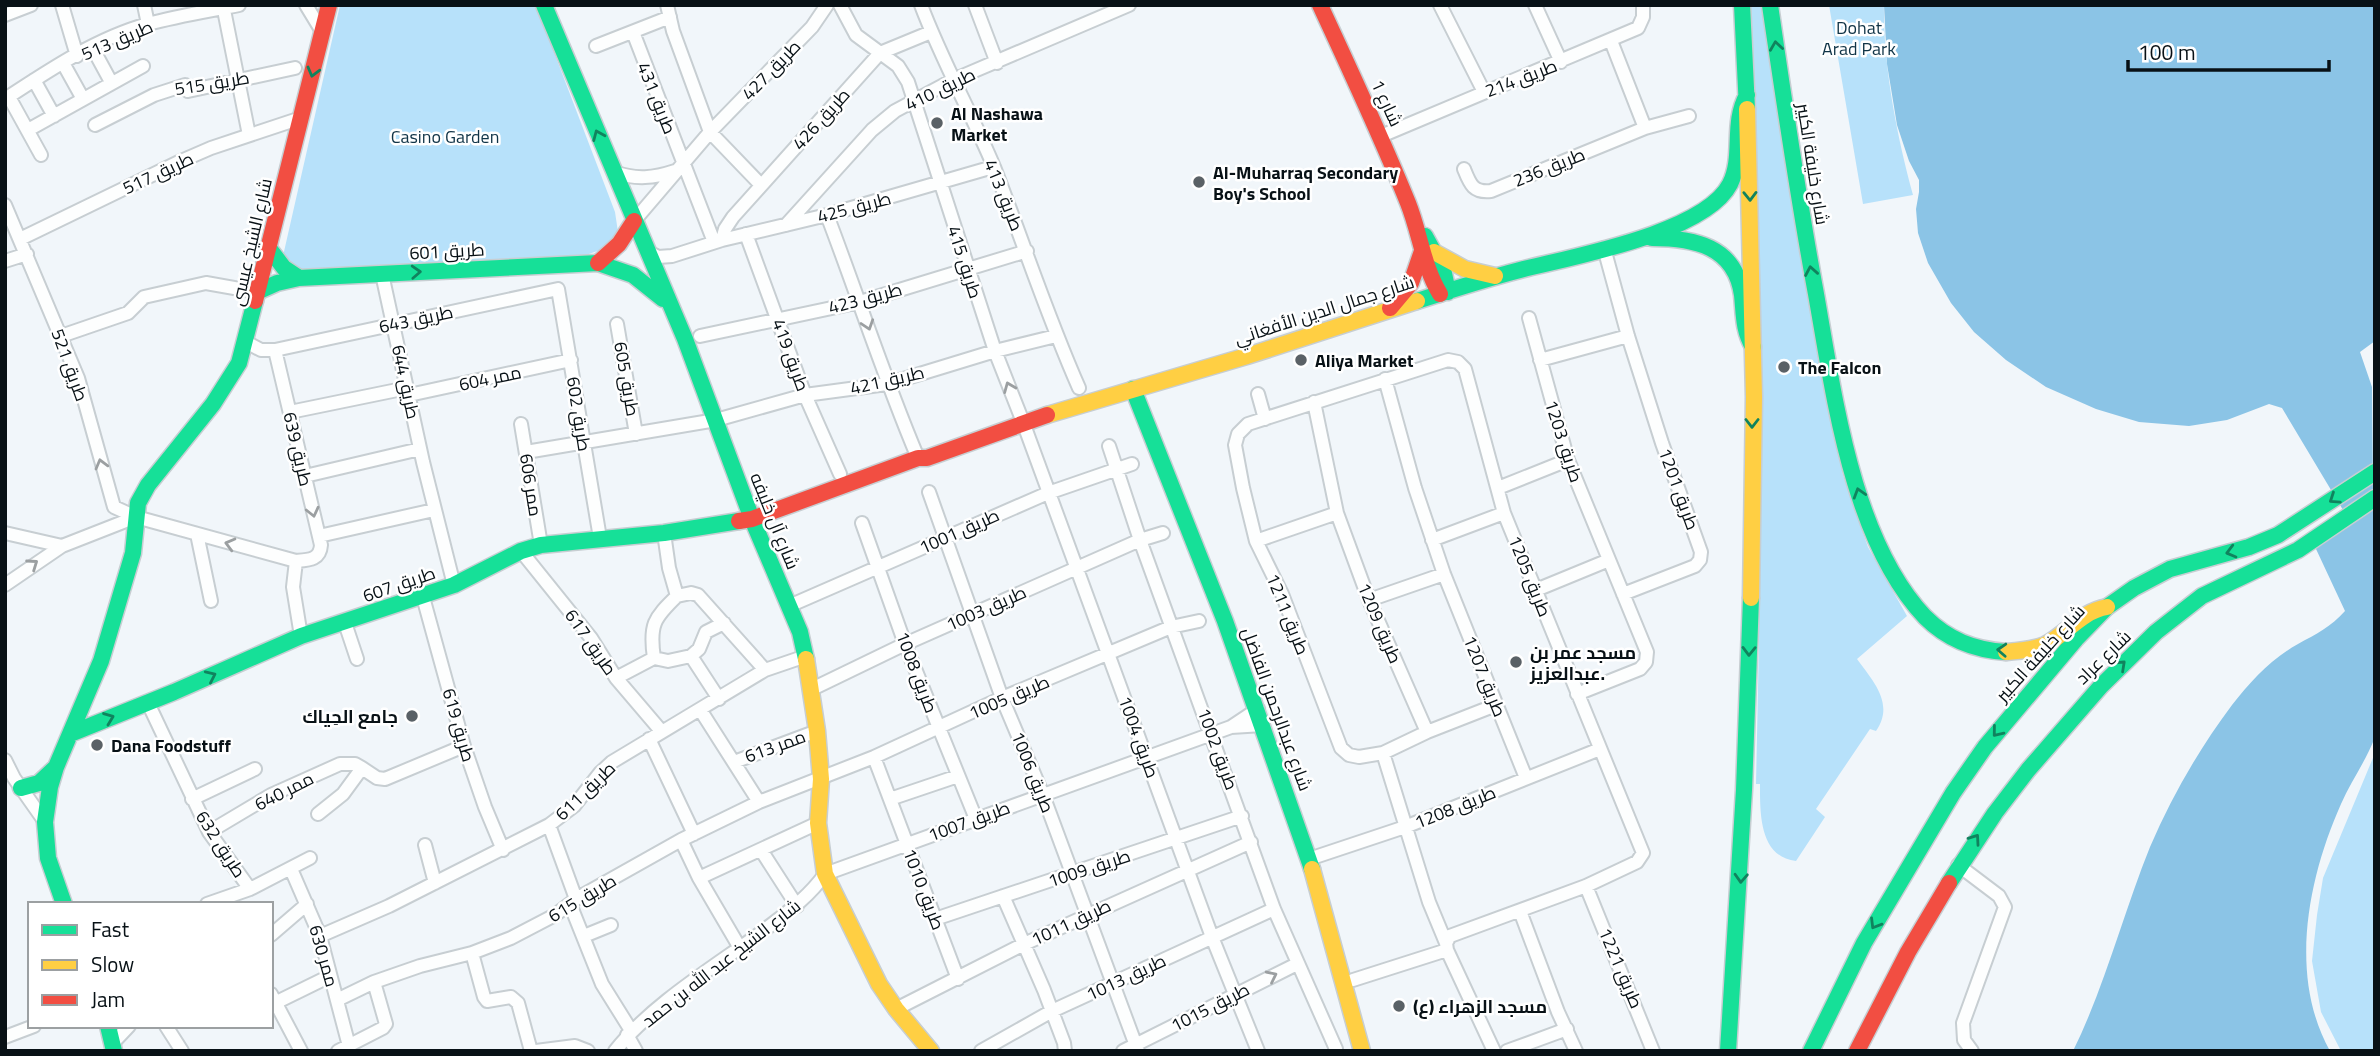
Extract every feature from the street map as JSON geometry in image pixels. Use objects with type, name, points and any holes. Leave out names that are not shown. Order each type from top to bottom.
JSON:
[{"type":"street","points":[[5,15],[31,5]]},
{"type":"street","points":[[62,5],[77,56]]},
{"type":"street","points":[[144,5],[148,24]]},
{"type":"street","name":"طريق 513","points":[[7,98],[92,47],[148,24],[239,5]]},
{"type":"street","points":[[306,5],[323,33]]},
{"type":"street","name":"شارع الشيخ عيسى","points":[[63,902],[48,858],[45,822],[50,787],[101,661],[132,553],[140,498],[213,404],[229,380],[246,342],[329,5]]},
{"type":"street","name":"شارع آل خليفه","points":[[544,5],[716,420],[751,519],[800,632],[812,689],[817,731],[821,779],[818,822],[825,874],[862,953],[895,1009],[931,1051]]},
{"type":"street","name":"طريق 427","points":[[634,220],[710,132],[812,27],[827,5]]},
{"type":"street","points":[[840,5],[856,35],[898,66],[904,74],[912,101]]},
{"type":"street","name":"طريق 413","points":[[921,5],[953,80],[969,108],[1027,251],[1056,336],[1079,388]]},
{"type":"street","points":[[975,5],[997,63]]},
{"type":"street","name":"طريق 410","points":[[786,225],[872,130],[895,111],[953,80],[1129,5]]},
{"type":"street","name":"شارع 1","points":[[1320,5],[1381,136],[1428,252],[1429,274],[1444,293]]},
{"type":"street","points":[[1440,5],[1484,92]]},
{"type":"street","points":[[1535,5],[1561,62]]},
{"type":"street","name":"طريق 214","points":[[1381,136],[1638,28],[1643,18],[1643,5]]},
{"type":"street","points":[[1728,1051],[1746,785],[1752,551],[1753,347],[1747,95],[1742,5]]},
{"type":"street","name":"شارع خليفة الكبير","points":[[1770,5],[1800,211],[1833,381],[1863,505],[1892,569],[1913,600],[1939,629],[1976,648],[2019,651],[2039,647],[2052,640],[2082,615],[2107,607]]},
{"type":"street","points":[[223,7],[249,135]]},
{"type":"street","points":[[596,47],[633,32],[668,11],[710,132],[761,185]]},
{"type":"street","name":"طريق 431","points":[[633,32],[679,167]]},
{"type":"street","points":[[880,53],[931,32]]},
{"type":"street","points":[[1611,41],[1646,128]]},
{"type":"street","points":[[92,47],[111,82]]},
{"type":"street","name":"طريق 426","points":[[718,241],[729,222],[880,53]]},
{"type":"street","points":[[63,64],[83,99]]},
{"type":"street","points":[[28,131],[143,66]]},
{"type":"street","name":"طريق 515","points":[[95,125],[154,95],[185,85],[188,91],[295,68]]},
{"type":"street","points":[[34,80],[54,116]]},
{"type":"street","name":"شارع جمال الدين الأفغاني","points":[[751,519],[1003,424],[1023,422],[1247,356],[1499,276],[1638,239],[1694,216],[1724,194],[1735,170],[1738,116],[1747,95]]},
{"type":"street","points":[[7,98],[41,155]]},
{"type":"street","name":"طريق 415","points":[[912,101],[995,351],[1023,422]]},
{"type":"street","name":"طريق 236","points":[[1464,169],[1473,188],[1480,192],[1490,191],[1646,128],[1689,116]]},
{"type":"street","name":"طريق 517","points":[[20,239],[181,161],[301,118]]},
{"type":"street","points":[[614,173],[650,178],[679,167],[718,241]]},
{"type":"street","name":"طريق 425","points":[[646,250],[665,257],[718,241],[827,215],[993,167]]},
{"type":"street","name":"طريق 521","points":[[5,205],[78,378],[110,499],[114,507],[136,517]]},
{"type":"street","points":[[827,215],[887,384],[918,458]]},
{"type":"street","points":[[598,262],[619,244],[634,220]]},
{"type":"street","name":"طريق 419","points":[[746,234],[806,396],[839,474]]},
{"type":"street","name":"شارع جمال الدين الأفغاني","points":[[1638,239],[1672,237],[1695,240],[1715,249],[1723,256],[1740,283],[1743,324],[1753,347]]},
{"type":"street","points":[[268,247],[284,268],[299,278]]},
{"type":"street","name":"طريق 1201","points":[[1604,248],[1662,443],[1702,552],[1695,566],[1623,594]]},
{"type":"street","name":"طريق 423","points":[[700,336],[860,302],[1027,251]]},
{"type":"street","points":[[1389,309],[1410,283],[1428,252],[1465,270],[1499,276]]},
{"type":"street","points":[[5,261],[27,254]]},
{"type":"street","name":"طريق 601","points":[[257,292],[277,283],[299,278],[598,262],[628,270],[648,284],[668,304]]},
{"type":"street","name":"طريق 644","points":[[382,274],[434,510],[454,585]]},
{"type":"street","points":[[61,336],[128,313],[144,296],[206,283],[257,292]]},
{"type":"street","name":"طريق 643","points":[[275,350],[558,289]]},
{"type":"street","name":"طريق 602","points":[[558,289],[600,538]]},
{"type":"street","name":"طريق 1203","points":[[1529,318],[1568,460],[1647,652],[1646,662],[1640,669],[1577,694]]},
{"type":"street","name":"طريق 605","points":[[617,324],[636,434]]},
{"type":"street","name":"طريق 421","points":[[716,420],[806,396],[887,384],[995,351],[1056,336]]},
{"type":"street","points":[[1540,360],[1628,336]]},
{"type":"street","points":[[246,342],[261,350],[275,350]]},
{"type":"street","name":"طريق 639","points":[[275,350],[318,536]]},
{"type":"street","name":"ممر 604","points":[[289,412],[571,360]]},
{"type":"street","name":"طريق 1205","points":[[1238,434],[1248,424],[1448,360],[1458,362],[1465,369],[1504,513],[1643,853],[1637,862],[1586,886],[1353,981]]},
{"type":"street","name":"طريق 1207","points":[[1385,379],[1444,575],[1526,778]]},
{"type":"street","name":"شارع عبدالرحمن الفاضل","points":[[1132,389],[1188,522],[1261,717],[1309,859],[1362,1051]]},
{"type":"street","points":[[1258,394],[1265,419]]},
{"type":"street","name":"طريق 1209","points":[[1314,402],[1337,513],[1369,600],[1427,732]]},
{"type":"street","name":"طريق 605","points":[[526,452],[716,420]]},
{"type":"street","name":"طريق 1004","points":[[1023,422],[1212,937],[1258,1051]]},
{"type":"street","name":"ممر 606","points":[[521,424],[541,545]]},
{"type":"street","name":"طريق 1211","points":[[1238,434],[1236,445],[1243,488],[1256,541],[1282,594],[1341,748],[1349,755],[1359,757],[1382,752],[1496,705]]},
{"type":"street","name":"طريق 1002","points":[[1109,446],[1171,627],[1274,909],[1336,1049]]},
{"type":"street","points":[[305,476],[420,449]]},
{"type":"street","points":[[1498,488],[1568,460]]},
{"type":"street","name":"طريق 1001","points":[[789,606],[1048,493],[1132,464]]},
{"type":"street","name":"شارع عراد","points":[[2107,607],[2134,588],[2170,569],[2256,544],[2293,526],[2375,472]]},
{"type":"street","name":"طريق 1006","points":[[929,492],[1002,698],[1043,794],[1137,1048]]},
{"type":"street","name":"شارع عراد","points":[[1857,1051],[1885,993],[1958,864],[2003,799],[2091,695],[2191,603],[2218,587],[2306,545],[2375,498]]},
{"type":"street","points":[[5,585],[62,546],[136,517],[296,561],[316,558],[320,553],[318,536],[434,510]]},
{"type":"street","points":[[1256,541],[1337,513]]},
{"type":"street","points":[[1432,540],[1504,513]]},
{"type":"street","name":"طريق 607","points":[[70,734],[301,636],[454,585],[521,551],[541,545],[664,533],[751,519]]},
{"type":"street","name":"طريق 1008","points":[[862,523],[905,644],[976,819]]},
{"type":"street","points":[[5,533],[62,546]]},
{"type":"street","points":[[664,533],[669,568],[677,596]]},
{"type":"street","name":"طريق 1003","points":[[812,689],[905,644],[1140,540],[1163,533]]},
{"type":"street","points":[[197,534],[211,601]]},
{"type":"street","name":"طريق 617","points":[[521,551],[591,638],[616,678],[662,732]]},
{"type":"street","points":[[1536,590],[1609,560]]},
{"type":"street","points":[[296,561],[293,587],[301,636]]},
{"type":"street","points":[[1369,600],[1444,575]]},
{"type":"street","points":[[654,658],[653,631],[657,616],[677,596],[691,593],[698,595],[724,622],[765,670]]},
{"type":"street","name":"طريق 619","points":[[423,597],[464,746],[503,850]]},
{"type":"street","name":"شارع خليفة الكبير","points":[[1811,1051],[1864,943],[1953,793],[1984,747],[2046,671],[2107,607]]},
{"type":"street","name":"طريق 1005","points":[[821,779],[1002,698],[1171,627],[1199,621]]},
{"type":"street","points":[[616,678],[654,658],[668,661],[691,656],[699,649],[706,632],[724,622]]},
{"type":"street","points":[[345,623],[357,659]]},
{"type":"street","points":[[691,656],[719,699]]},
{"type":"street","name":"طريق 611","points":[[320,936],[435,883],[550,825],[574,806],[606,767],[765,670],[806,656]]},
{"type":"street","name":"طريق 632","points":[[148,703],[209,832],[250,889]]},
{"type":"street","name":"ممر 613","points":[[701,710],[759,802]]},
{"type":"street","name":"طريق 1007","points":[[825,874],[1261,717]]},
{"type":"street","name":"ممر 613","points":[[734,761],[817,731]]},
{"type":"street","points":[[649,739],[694,834]]},
{"type":"street","name":"ممر 640","points":[[209,832],[271,795],[340,764],[355,764],[377,778],[385,779],[464,746]]},
{"type":"street","name":"طريق 1208","points":[[1309,859],[1405,827],[1600,749]]},
{"type":"street","points":[[1382,752],[1429,902],[1494,1051]]},
{"type":"street","name":"طريق 1010","points":[[874,757],[958,979]]},
{"type":"street","points":[[5,760],[45,822]]},
{"type":"street","points":[[21,788],[39,783],[56,767]]},
{"type":"street","name":"ممر 640","points":[[318,814],[343,794],[362,768]]},
{"type":"street","name":"طريق 632","points":[[192,799],[255,769]]},
{"type":"street","points":[[890,799],[958,776]]},
{"type":"street","name":"طريق 615","points":[[337,1000],[374,982],[472,953],[511,938],[681,840],[759,802],[821,779]]},
{"type":"street","name":"طريق 1009","points":[[935,919],[1242,817]]},
{"type":"street","points":[[699,878],[818,822]]},
{"type":"street","points":[[550,825],[584,936],[602,984],[630,1034],[636,1051]]},
{"type":"street","points":[[681,840],[699,878],[740,948]]},
{"type":"street","name":"طريق 1011","points":[[895,1009],[1087,914],[1251,842]]},
{"type":"street","points":[[425,845],[435,883]]},
{"type":"street","points":[[761,850],[797,906]]},
{"type":"street","name":"طريق 632","points":[[212,902],[250,889],[310,858]]},
{"type":"street","points":[[1958,864],[1999,896],[2005,906],[1963,1023],[1964,1040],[1972,1051]]},
{"type":"street","name":"ممر 630","points":[[291,869],[320,936],[352,1047]]},
{"type":"street","name":"شارع الشيخ عبد الله بن حمد","points":[[615,1051],[630,1034],[685,988],[797,906],[825,874]]},
{"type":"street","name":"طريق 1221","points":[[1586,886],[1653,1051]]},
{"type":"street","points":[[1003,896],[1052,1011],[1065,1051]]},
{"type":"street","points":[[273,933],[307,904]]},
{"type":"street","name":"طريق 1013","points":[[981,1051],[1052,1011],[1274,909]]},
{"type":"street","points":[[1520,911],[1576,1051]]},
{"type":"street","points":[[584,936],[611,925]]},
{"type":"street","points":[[472,953],[484,998],[487,1001],[511,997],[518,1003],[534,1051],[575,1046],[588,1051]]},
{"type":"street","name":"طريق 1015","points":[[1123,1051],[1137,1048],[1297,964]]},
{"type":"street","points":[[301,1051],[274,998],[330,976]]},
{"type":"street","points":[[352,1047],[386,1024],[374,982]]},
{"type":"street","points":[[5,1037],[29,1028]]},
{"type":"street","points":[[108,1028],[113,1047]]},
{"type":"street","points":[[113,1047],[127,1028]]},
{"type":"street","points":[[167,1028],[182,1051]]},
{"type":"street","points":[[1507,1051],[1567,1029]]},
{"type":"green space","name":"Casino Garden","points":[[340,5],[536,5],[615,212],[618,232],[603,249],[586,255],[290,270],[283,256]]},
{"type":"green space","points":[[1749,5],[1763,5],[1843,475],[1868,547],[1907,616],[1857,659],[1880,693],[1883,702],[1881,721],[1876,731],[1870,729],[1816,809],[1825,817],[1796,861],[1784,858],[1768,842],[1760,807],[1760,784],[1756,784],[1759,641]]},
{"type":"green space","name":"Dohat Arad Park","points":[[1829,5],[1884,5],[1892,101],[1913,195],[1863,204]]},
{"type":"green space","points":[[2375,753],[2375,1051],[2341,1051],[2321,1012],[2312,961],[2317,915],[2323,878]]},
{"type":"shaded area","points":[[1884,5],[2375,5],[2375,341],[2360,352],[2372,387],[2375,737],[2329,833],[2319,863],[2307,927],[2309,991],[2317,1022],[2330,1051],[2073,1051],[2095,1001],[2150,847],[2167,809],[2197,756],[2232,705],[2262,671],[2279,656],[2329,626],[2345,611],[2309,534],[2343,510],[2282,408],[2269,404],[2227,420],[2189,426],[2139,422],[2096,409],[2046,387],[2006,360],[1974,332],[1951,303],[1928,263],[1918,233],[1916,209],[1919,180],[1909,161],[1897,125],[1887,64]]},
{"type":"traffic: fast","points":[[544,5],[685,339],[752,519],[800,632],[806,659]]},
{"type":"traffic: fast","points":[[1742,5],[1747,109]]},
{"type":"traffic: fast","points":[[1770,5],[1797,186],[1830,376],[1863,508],[1900,585],[1925,617],[1952,638],[1983,649],[2006,652]]},
{"type":"traffic: fast","points":[[1417,301],[1507,273],[1635,241],[1694,216],[1716,201],[1730,184],[1736,162],[1742,106],[1747,95]]},
{"type":"traffic: fast","points":[[1425,236],[1443,269],[1448,292]]},
{"type":"traffic: fast","points":[[1652,238],[1697,243],[1722,255],[1738,278],[1746,328],[1753,347]]},
{"type":"traffic: fast","points":[[268,247],[284,268],[299,278]]},
{"type":"traffic: fast","points":[[257,292],[277,283],[299,278],[598,263],[633,275],[663,299]]},
{"type":"traffic: fast","points":[[63,902],[48,858],[45,822],[50,787],[101,661],[133,553],[138,503],[148,485],[213,404],[239,363],[255,301]]},
{"type":"traffic: fast","points":[[1133,389],[1225,621],[1312,869]]},
{"type":"traffic: fast","points":[[1811,1051],[1864,943],[1953,793],[1985,747],[2076,639],[2107,607],[2134,588],[2170,569],[2249,547],[2278,535],[2375,472]]},
{"type":"traffic: fast","points":[[1949,883],[1995,813],[2028,770],[2101,686],[2156,632],[2202,596],[2298,550],[2375,498]]},
{"type":"traffic: fast","points":[[70,734],[301,636],[454,585],[521,551],[541,545],[664,533],[739,521]]},
{"type":"traffic: fast","points":[[1728,1051],[1744,790],[1751,598]]},
{"type":"traffic: fast","points":[[21,788],[39,783],[56,767]]},
{"type":"traffic: fast","points":[[108,1028],[114,1051]]},
{"type":"traffic: slow","points":[[1747,109],[1754,397],[1751,598]]},
{"type":"traffic: slow","points":[[1434,252],[1465,269],[1495,276]]},
{"type":"traffic: slow","points":[[1047,415],[1247,356],[1417,301]]},
{"type":"traffic: slow","points":[[2006,652],[2045,645],[2089,613],[2107,607]]},
{"type":"traffic: slow","points":[[806,659],[817,731],[821,779],[818,823],[825,874],[879,984],[931,1051]]},
{"type":"traffic: slow","points":[[1312,869],[1362,1051]]},
{"type":"traffic: jam","points":[[255,301],[329,5]]},
{"type":"traffic: jam","points":[[1320,5],[1398,178],[1440,294]]},
{"type":"traffic: jam","points":[[598,263],[619,244],[634,221]]},
{"type":"traffic: jam","points":[[1390,308],[1411,283],[1422,251]]},
{"type":"traffic: jam","points":[[739,521],[752,519],[918,458],[927,458],[1047,415]]},
{"type":"traffic: jam","points":[[1857,1051],[1908,952],[1949,883]]},
{"type":"place","name":"Al Nashawa Market","points":[[937,123]]},
{"type":"place","name":"Al-Muharraq Secondary Boy's School","points":[[1199,182]]},
{"type":"place","name":"Aliya Market","points":[[1301,360]]},
{"type":"place","name":"The Falcon","points":[[1784,367]]},
{"type":"place","name":"مسجد عمر بن عبدالعزيز.","points":[[1516,662]]},
{"type":"place","name":"جامع الحِياك","points":[[412,716]]},
{"type":"place","name":"Dana Foodstuff","points":[[97,745]]},
{"type":"place","name":"مسجد الزهراء (ع)","points":[[1399,1006]]}]
